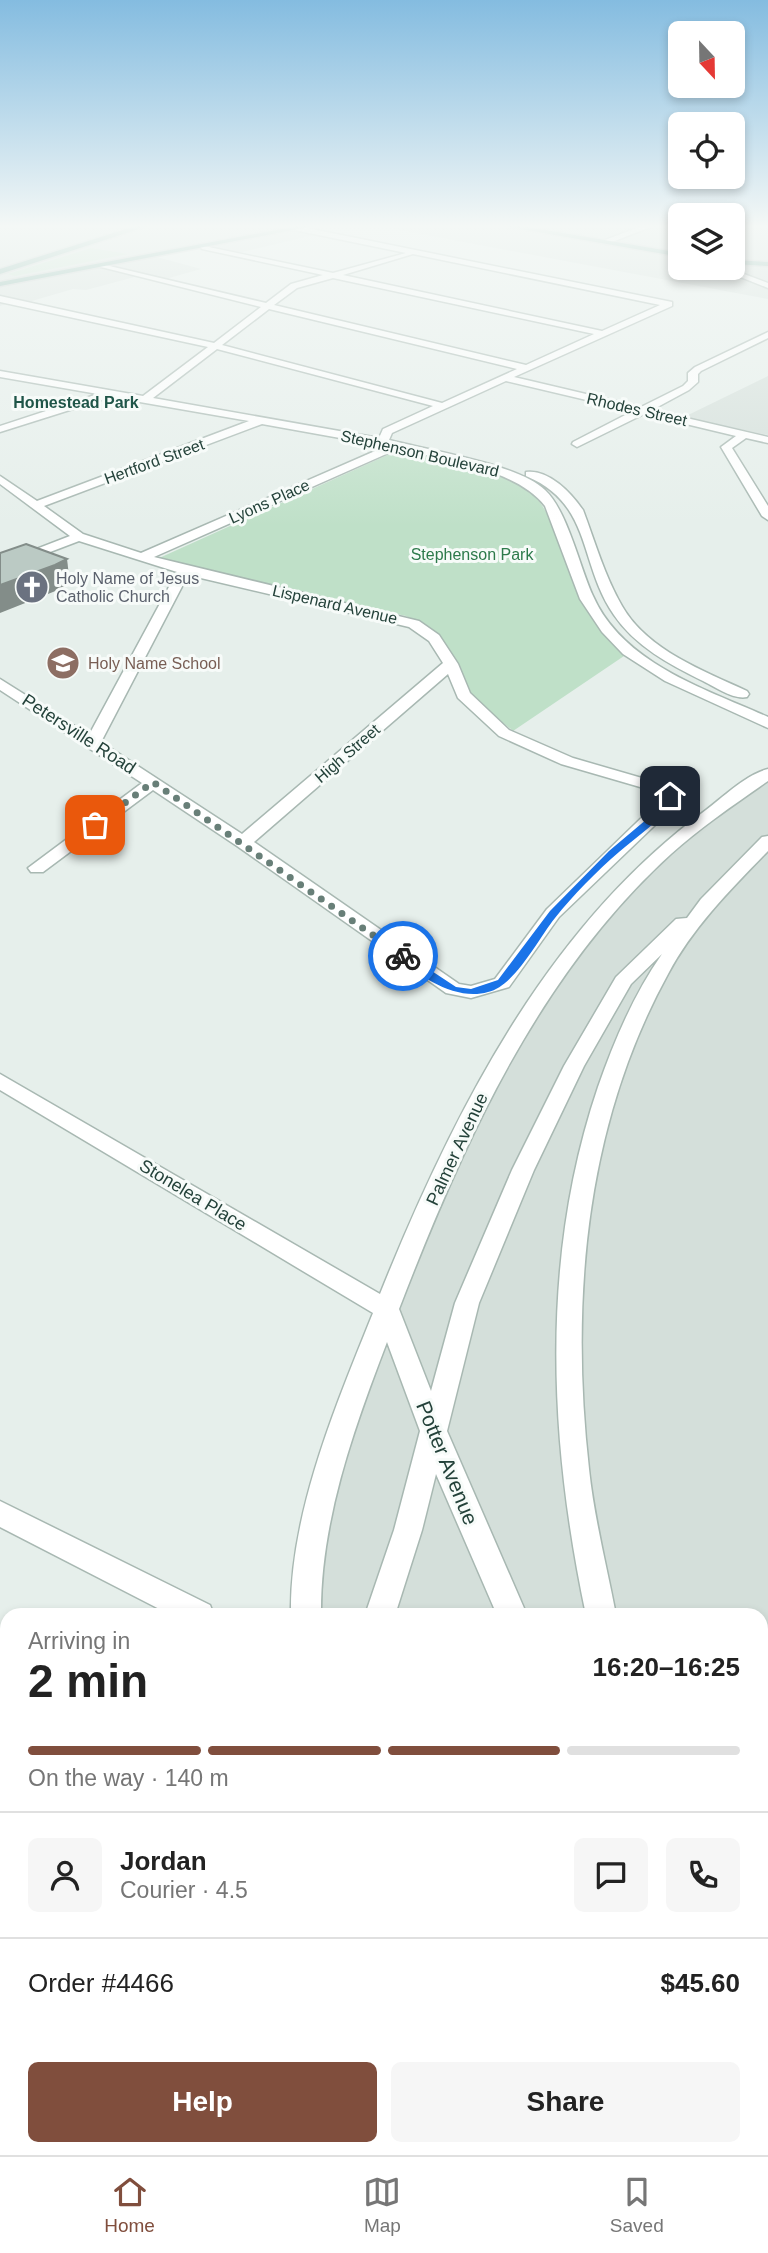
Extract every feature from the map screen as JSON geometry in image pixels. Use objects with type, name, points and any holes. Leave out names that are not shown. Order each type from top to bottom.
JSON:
[{"type":"street","points":[[117,325],[215,346],[443,406]]},
{"type":"street","points":[[150,397],[243,325]]},
{"type":"street","points":[[345,325],[526,368]]},
{"type":"street","points":[[561,325],[605,334]]},
{"type":"street","points":[[384,439],[387,431],[625,325]]},
{"type":"street","points":[[577,444],[691,385],[693,373],[698,369],[768,335]]},
{"type":"street","name":"Stephenson Boulevard","points":[[0,367],[150,397]]},
{"type":"street","name":"Stephenson Boulevard","points":[[0,374],[150,397],[384,439],[508,466],[555,485],[578,510],[620,614],[643,639],[697,673],[768,706]]},
{"type":"street","name":"Rhodes Street","points":[[505,378],[768,440]]},
{"type":"street","points":[[0,429],[124,390]]},
{"type":"street","name":"Hertford Street","points":[[36,505],[266,418]]},
{"type":"street","points":[[745,434],[726,447],[768,516]]},
{"type":"street","name":"Stephenson Boulevard","points":[[384,439],[506,473],[540,491],[551,505],[587,599],[607,629],[628,651],[670,678],[768,723]]},
{"type":"street","name":"Lyons Place","points":[[141,558],[389,449],[384,439]]},
{"type":"street","name":"Lispenard Avenue","points":[[0,479],[79,537],[184,570],[414,624],[434,638],[451,664],[463,695],[504,733],[567,761],[653,786],[670,796],[670,801],[663,810],[612,853],[553,914],[502,983],[471,992]]},
{"type":"street","points":[[0,567],[79,537]]},
{"type":"street","points":[[92,744],[184,570]]},
{"type":"street","name":"High Street","points":[[243,842],[451,664]]},
{"type":"street","name":"Petersville Road","points":[[0,683],[243,842],[433,978],[453,989],[471,992]]},
{"type":"street","name":"Palmer Avenue","points":[[306,1608],[308,1564],[355,1388],[405,1262],[478,1103],[516,1035],[578,950],[637,878],[683,836],[768,775]]},
{"type":"street","points":[[37,868],[153,782]]},
{"type":"street","points":[[382,1608],[408,1530],[467,1303],[523,1170],[574,1066],[623,981],[768,841]]},
{"type":"street","points":[[600,1608],[575,1469],[568,1364],[571,1270],[582,1186],[597,1111],[621,1044],[649,988],[716,894]]},
{"type":"street","name":"Stonelea Place","points":[[0,1081],[387,1310]]},
{"type":"street","name":"Potter Avenue","points":[[387,1310],[453,1482],[509,1608]]},
{"type":"street","points":[[0,1513],[185,1608]]},
{"type":"shaded area","points":[[768,376],[768,435],[684,417]]},
{"type":"shaded area","points":[[768,770],[768,1608],[297,1608],[300,1558],[478,1090],[632,875]]},
{"type":"green space","name":"Stephenson Park","points":[[403,448],[489,470],[516,481],[529,490],[539,501],[554,528],[570,572],[586,605],[624,656],[513,731],[472,696],[441,639],[422,624],[406,616],[157,559]]},
{"type":"building","points":[[26,544],[67,559],[0,585],[0,553]]},
{"type":"way so far","points":[[95,825],[153,782],[243,842],[403,956]]},
{"type":"place","name":"Holy Name of Jesus Catholic Church","points":[[32,587]]},
{"type":"place","name":"Holy Name School","points":[[63,663]]},
{"type":"district","name":"Homestead Park","points":[[76,402]]},
{"type":"route","points":[[403,956],[453,989],[471,992],[502,983],[553,914],[612,853],[663,810],[670,801],[670,796]]}]
